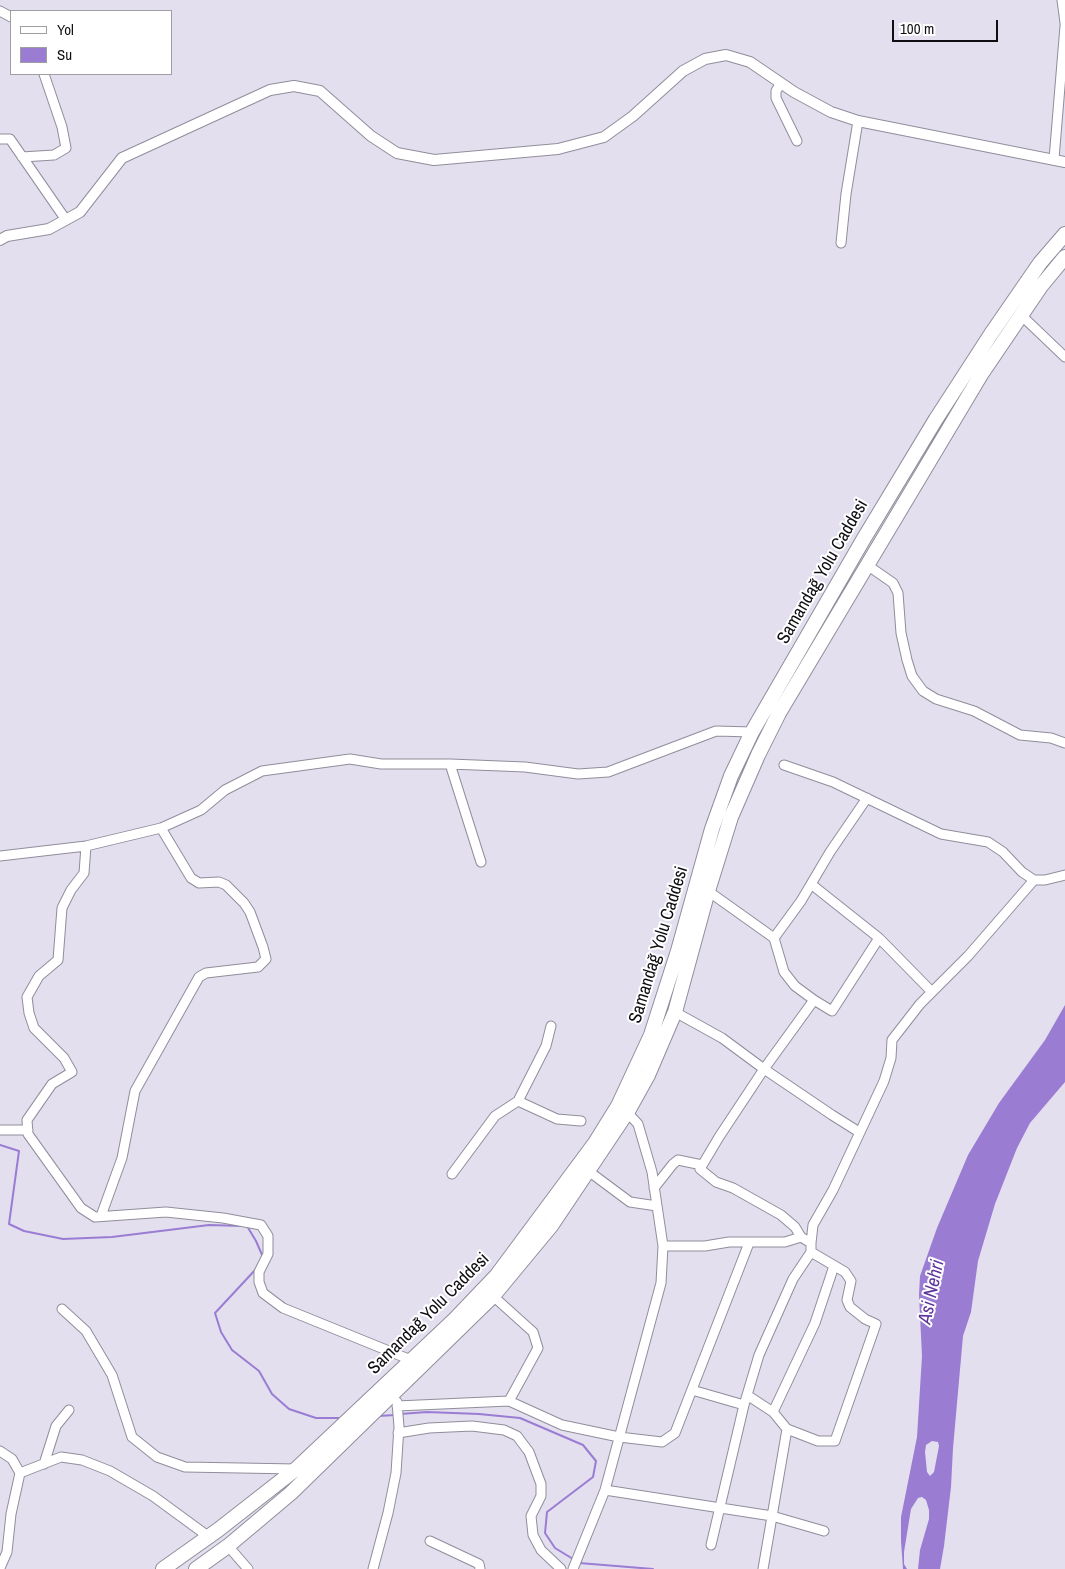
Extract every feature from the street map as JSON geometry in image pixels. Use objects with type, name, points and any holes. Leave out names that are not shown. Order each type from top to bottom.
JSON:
[{"type":"highway","name":"Samandağ Yolu Caddesi","points":[[196,1569],[228,1546],[291,1493],[338,1448],[493,1296],[551,1226],[623,1109],[651,1035],[678,951],[712,829],[731,776],[752,732],[863,540],[936,419],[990,334],[1040,263],[1065,234]]},
{"type":"highway","name":"Samandağ Yolu Caddesi","points":[[163,1569],[208,1537],[316,1452],[455,1319],[497,1275],[590,1149],[648,1075],[675,1012],[708,891],[731,817],[779,713],[982,373],[1041,286],[1065,257]]},
{"type":"street","points":[[1054,159],[1065,25],[1062,0]]},
{"type":"street","points":[[0,240],[7,236],[49,229],[80,212],[122,158],[270,90],[294,86],[320,91],[371,136],[398,153],[434,160],[558,149],[604,137],[634,116],[682,70],[705,59],[726,55],[750,62],[794,92],[831,112],[858,121],[1065,162]]},
{"type":"street","points":[[22,157],[54,155],[66,148],[62,127],[44,75]]},
{"type":"street","points":[[781,83],[776,91],[776,98],[797,141]]},
{"type":"street","points":[[841,243],[846,194],[858,121]]},
{"type":"street","points":[[0,139],[10,139],[66,220]]},
{"type":"street","points":[[1021,315],[1065,357]]},
{"type":"street","points":[[867,565],[893,583],[898,593],[901,633],[907,660],[912,676],[923,691],[936,699],[974,711],[1020,734],[1051,738],[1065,743]]},
{"type":"street","points":[[0,856],[86,846],[161,828],[201,810],[225,790],[262,771],[350,759],[381,764],[525,767],[578,774],[608,772],[716,731],[752,732]]},
{"type":"street","points":[[450,764],[481,862]]},
{"type":"street","points":[[784,765],[833,782],[941,834],[988,842],[1003,852],[1022,872],[1034,880],[1045,880],[1065,875]]},
{"type":"street","points":[[774,938],[867,798]]},
{"type":"street","points":[[102,1216],[122,1158],[135,1091],[199,977],[206,973],[258,967],[266,959],[250,912],[244,902],[226,885],[219,882],[200,883],[191,878],[161,828]]},
{"type":"street","points":[[86,846],[84,873],[71,890],[62,908],[58,960],[39,976],[27,997],[29,1013],[34,1028],[64,1058],[72,1072],[52,1084],[27,1120],[28,1134],[81,1208],[96,1217],[166,1212],[223,1218],[260,1225],[268,1236],[268,1254],[259,1272],[259,1282],[263,1293],[283,1308],[411,1360]]},
{"type":"street","points":[[710,1545],[744,1406],[759,1355],[793,1279],[811,1247],[813,1225],[833,1190],[884,1082],[891,1058],[892,1040],[911,1015],[968,956],[1034,880]]},
{"type":"street","points":[[811,884],[879,938],[932,992]]},
{"type":"street","points":[[708,891],[774,938],[784,972],[796,986],[832,1011],[879,938]]},
{"type":"street","points":[[747,1395],[773,1412],[787,1429],[818,1441],[836,1441],[876,1324],[865,1319],[850,1308],[847,1300],[851,1281],[845,1272],[834,1266],[811,1247],[781,1215],[733,1188],[716,1182],[700,1169],[764,1069],[814,1000]]},
{"type":"street","points":[[675,1012],[722,1038],[832,1116],[859,1132]]},
{"type":"street","points":[[452,1174],[495,1116],[518,1101],[546,1046],[551,1026]]},
{"type":"street","points":[[518,1101],[557,1119],[581,1122]]},
{"type":"street","points":[[573,1567],[605,1490],[661,1284],[663,1246],[652,1172],[638,1124],[623,1109]]},
{"type":"street","points":[[0,1130],[28,1130]]},
{"type":"street","points":[[654,1188],[678,1160],[702,1165]]},
{"type":"street","points":[[587,1170],[630,1202],[657,1206]]},
{"type":"street","points":[[663,1246],[705,1246],[728,1242],[785,1242],[801,1237]]},
{"type":"street","points":[[397,1408],[509,1401],[562,1425],[619,1438],[662,1442],[675,1433],[749,1243]]},
{"type":"street","points":[[773,1412],[815,1323],[834,1266]]},
{"type":"street","points":[[493,1296],[533,1332],[538,1348],[509,1401]]},
{"type":"street","points":[[62,1309],[86,1331],[112,1375],[132,1437],[157,1457],[185,1468],[296,1469]]},
{"type":"street","points":[[692,1390],[744,1406]]},
{"type":"street","points":[[373,1569],[388,1513],[396,1473],[398,1422],[396,1391]]},
{"type":"street","points":[[44,1464],[56,1426],[69,1410]]},
{"type":"street","points":[[398,1434],[429,1428],[472,1426],[504,1430],[517,1436],[529,1452],[541,1484],[541,1496],[531,1516],[533,1535],[541,1550],[561,1569]]},
{"type":"street","points":[[763,1569],[787,1429]]},
{"type":"street","points":[[0,1451],[12,1459],[20,1473],[11,1514],[7,1552],[0,1568]]},
{"type":"street","points":[[20,1473],[60,1457],[82,1460],[110,1471],[153,1496],[208,1537]]},
{"type":"street","points":[[605,1490],[772,1516],[824,1531]]},
{"type":"street","points":[[430,1541],[479,1564],[480,1569]]},
{"type":"street","points":[[228,1546],[248,1569]]},
{"type":"water","name":"Asi Nehri","points":[[1065,1005],[1065,1082],[1030,1123],[1017,1148],[995,1204],[978,1261],[971,1312],[963,1336],[951,1487],[940,1569],[918,1569],[920,1550],[929,1519],[926,1500],[922,1497],[918,1498],[911,1509],[904,1552],[904,1564],[907,1569],[903,1569],[901,1517],[917,1437],[922,1356],[920,1276],[937,1228],[968,1155],[999,1103],[1045,1040]],"holes":[[[932,1441],[938,1442],[939,1446],[934,1472],[930,1476],[927,1472],[926,1445]]]},
{"type":"waterway","points":[[0,1145],[19,1151],[9,1224],[24,1231],[63,1239],[112,1237],[209,1225],[242,1226]]},
{"type":"waterway","points":[[247,1226],[263,1257]]},
{"type":"waterway","points":[[256,1269],[215,1313],[221,1332],[232,1350],[259,1371],[272,1394],[289,1409],[316,1418],[341,1418]]},
{"type":"waterway","points":[[400,1414],[427,1412],[520,1418],[583,1445],[596,1461],[593,1477],[547,1512],[545,1533],[555,1548],[573,1559]]},
{"type":"waterway","points":[[378,1416],[396,1415]]},
{"type":"waterway","points":[[579,1563],[653,1569]]}]
